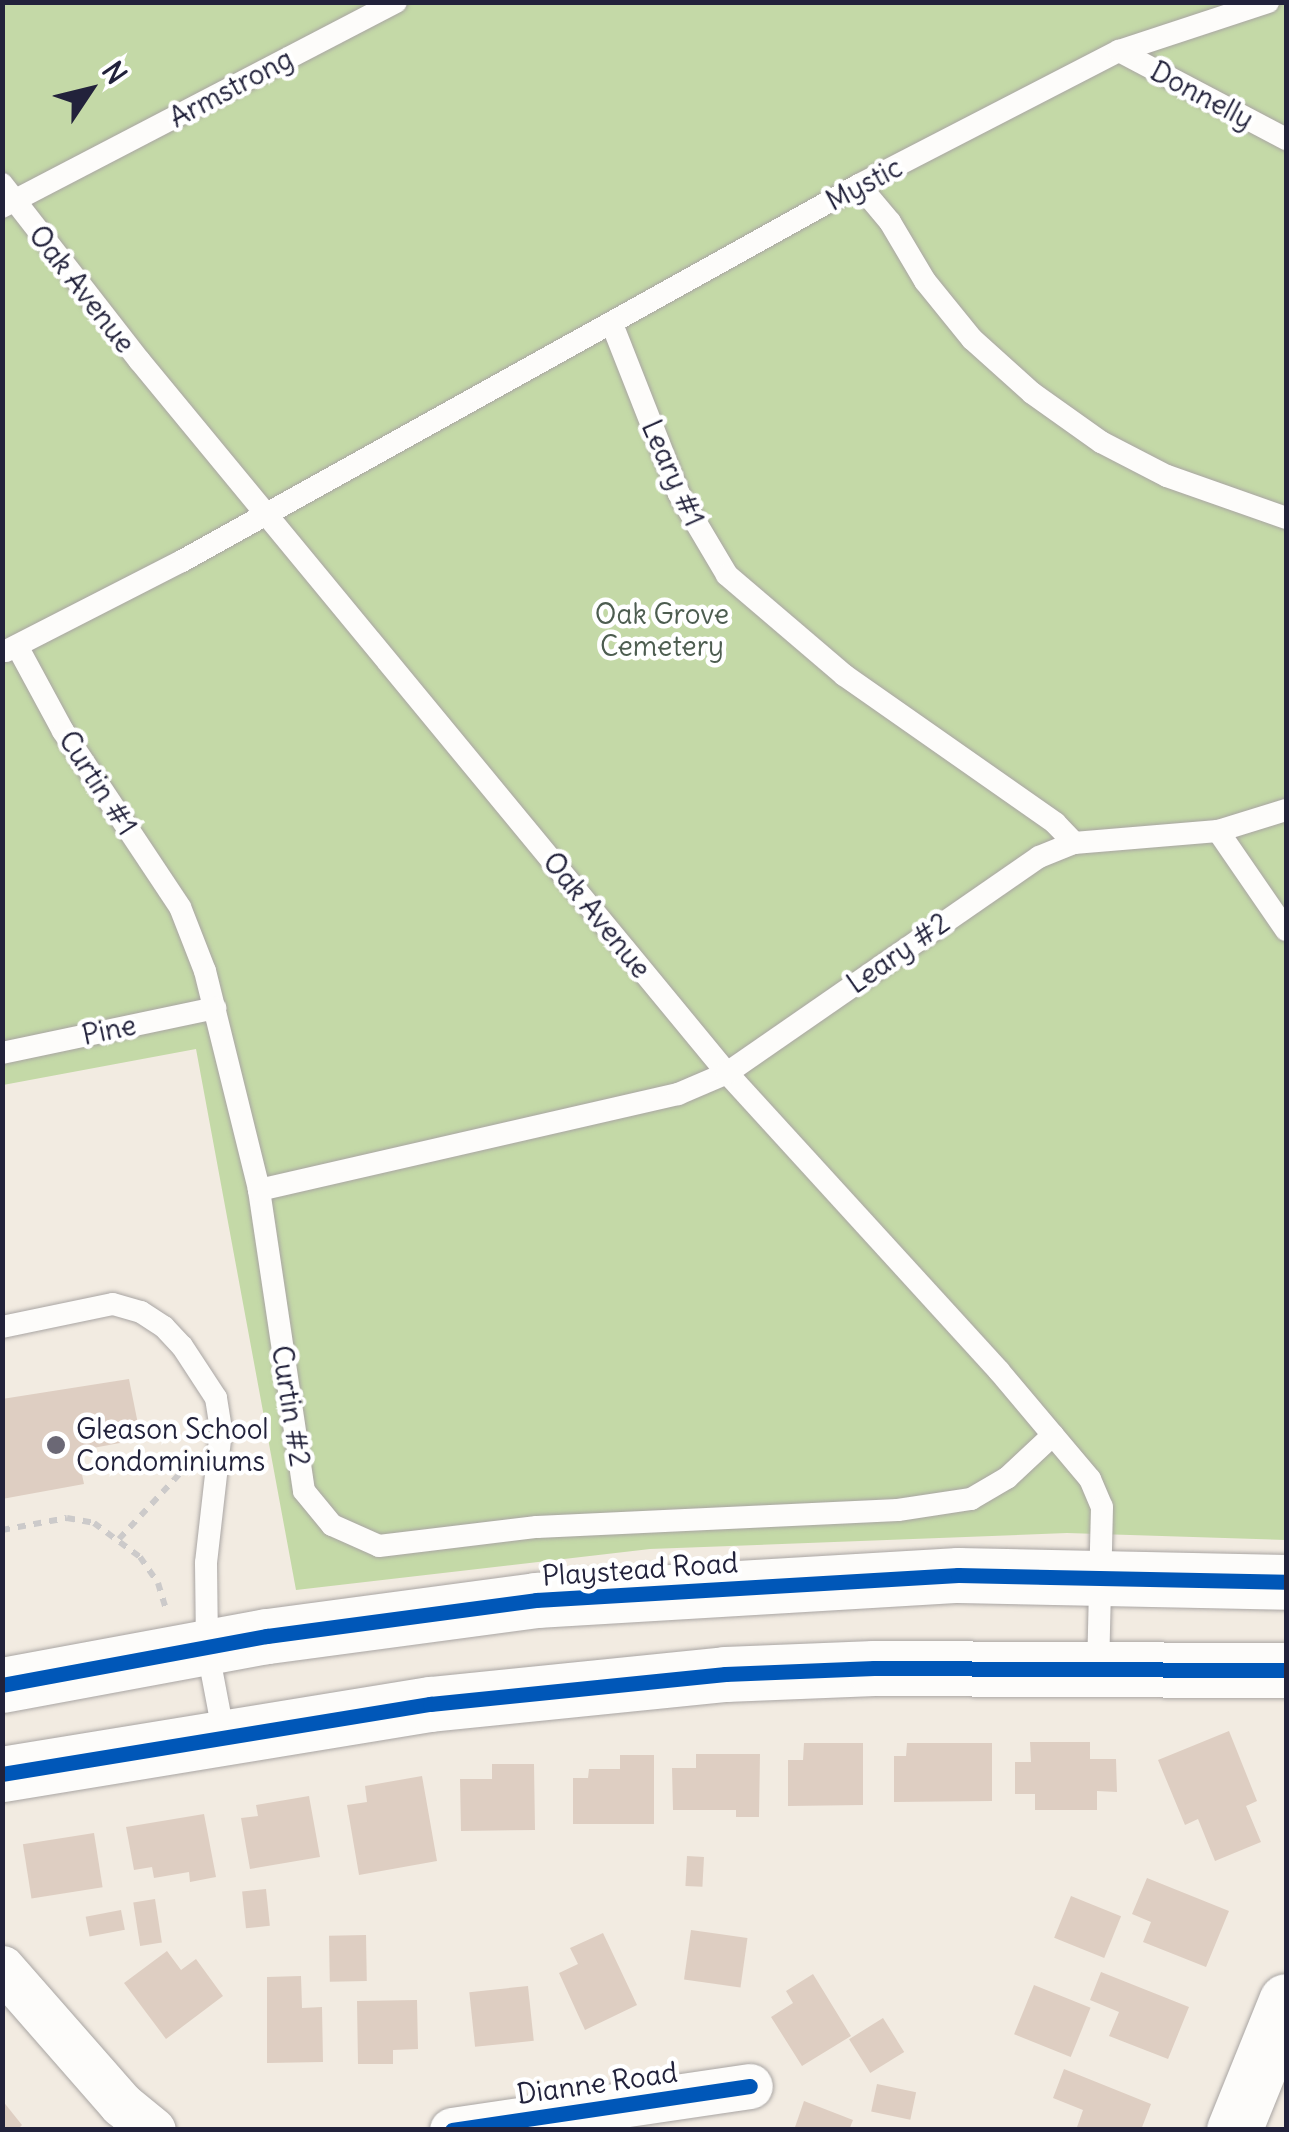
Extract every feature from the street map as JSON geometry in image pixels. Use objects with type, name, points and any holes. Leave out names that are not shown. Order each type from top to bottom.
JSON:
[{"type":"main road","name":"Playstead Road","points":[[2,1686],[188,1632],[399,1616],[536,1600],[958,1574],[1286,1582]]},
{"type":"main road","points":[[2,1774],[430,1704],[725,1674],[874,1668],[1286,1670]]},
{"type":"main road","points":[[1234,2130],[1286,2001]]},
{"type":"street","points":[[2,1968],[121,2104],[152,2130]]},
{"type":"street","name":"Dianne Road","points":[[452,2130],[750,2086]]},
{"type":"lane","name":"Armstrong","points":[[6,198],[396,2]]},
{"type":"lane","name":"Mystic","points":[[612,324],[860,185],[1118,51],[1268,2]]},
{"type":"lane","name":"Donnelly","points":[[1118,51],[1286,139]]},
{"type":"lane","points":[[860,185],[890,222],[925,282],[972,338],[1032,393],[1101,442],[1167,476],[1286,518]]},
{"type":"lane","name":"Oak Avenue","points":[[6,198],[727,1074],[1090,1479],[1102,1507],[1098,1669]]},
{"type":"lane","points":[[266,512],[612,324]]},
{"type":"lane","name":"Leary #1","points":[[612,324],[679,494],[727,575],[844,675],[1055,823],[1074,843]]},
{"type":"lane","name":"Curtin #1","points":[[259,1190],[215,1008],[180,907],[10,649],[266,512]]},
{"type":"lane","name":"Leary #2","points":[[727,1074],[1038,856],[1074,843],[1218,831],[1286,810]]},
{"type":"lane","points":[[1218,831],[1286,930]]},
{"type":"lane","name":"Pine","points":[[2,1053],[215,1008]]},
{"type":"lane","points":[[259,1190],[678,1094],[727,1074]]},
{"type":"lane","name":"Curtin #2","points":[[259,1190],[304,1491],[332,1526],[379,1546],[537,1526],[898,1510],[970,1499],[1008,1478],[1053,1435]]},
{"type":"lane","points":[[2,1327],[113,1304],[141,1312],[164,1327],[216,1398],[221,1430],[206,1563],[188,1632],[224,1736]]},
{"type":"path","points":[[119,1539],[221,1430]]},
{"type":"path","points":[[2,1530],[67,1518],[94,1523],[140,1557],[188,1632]]},
{"type":"green space","name":"Oak Grove Cemetery","points":[[3,3],[1286,3],[1286,1540],[1067,1533],[650,1549],[296,1590],[196,1049],[3,1085]]},
{"type":"building","name":"Gleason School Condominiums","points":[[129,1379],[141,1439],[77,1451],[84,1484],[2,1499],[2,1399]]},
{"type":"building","points":[[1229,1731],[1257,1801],[1246,1806],[1261,1842],[1215,1861],[1198,1819],[1185,1825],[1158,1760]]},
{"type":"building","points":[[1030,1742],[1090,1742],[1090,1759],[1116,1759],[1117,1792],[1097,1791],[1097,1810],[1035,1810],[1035,1794],[1015,1794],[1015,1762],[1031,1762]]},
{"type":"building","points":[[804,1743],[863,1743],[863,1805],[788,1806],[788,1760],[803,1760]]},
{"type":"building","points":[[907,1743],[992,1743],[992,1801],[894,1802],[894,1756],[906,1756]]},
{"type":"building","points":[[696,1754],[760,1754],[759,1817],[736,1817],[736,1810],[673,1810],[672,1768],[696,1768]]},
{"type":"building","points":[[620,1755],[654,1755],[654,1824],[573,1824],[573,1778],[588,1778],[589,1769],[620,1769]]},
{"type":"building","points":[[492,1764],[534,1764],[535,1830],[461,1831],[460,1779],[492,1779]]},
{"type":"building","points":[[422,1776],[437,1861],[359,1875],[347,1805],[367,1802],[365,1786]]},
{"type":"building","points":[[309,1796],[320,1857],[250,1869],[241,1818],[258,1816],[256,1805]]},
{"type":"building","points":[[204,1814],[216,1877],[190,1882],[189,1872],[154,1878],[152,1867],[134,1870],[126,1827]]},
{"type":"building","points":[[94,1833],[103,1887],[31,1899],[23,1844]]},
{"type":"building","points":[[687,1856],[704,1857],[702,1887],[685,1886]]},
{"type":"building","points":[[1147,1878],[1229,1911],[1206,1967],[1143,1942],[1151,1922],[1132,1914]]},
{"type":"building","points":[[266,1889],[270,1926],[246,1928],[242,1892]]},
{"type":"building","points":[[1071,1896],[1121,1916],[1104,1958],[1054,1938]]},
{"type":"building","points":[[155,1899],[162,1942],[140,1946],[133,1902]]},
{"type":"building","points":[[121,1910],[125,1930],[89,1937],[86,1917]]},
{"type":"building","points":[[691,1930],[747,1938],[740,1987],[684,1980]]},
{"type":"building","points":[[603,1933],[637,2005],[585,2030],[559,1973],[578,1964],[570,1948]]},
{"type":"building","points":[[366,1935],[367,1981],[330,1982],[329,1936]]},
{"type":"building","points":[[167,1951],[181,1970],[196,1959],[223,1996],[166,2039],[124,1983]]},
{"type":"building","points":[[1101,1972],[1189,2007],[1168,2059],[1109,2036],[1119,2012],[1090,2000]]},
{"type":"building","points":[[813,1974],[851,2036],[802,2066],[771,2017],[793,2003],[786,1991]]},
{"type":"building","points":[[301,1976],[302,2008],[322,2007],[323,2062],[267,2063],[267,1977]]},
{"type":"building","points":[[1034,1985],[1091,2008],[1071,2057],[1014,2034]]},
{"type":"building","points":[[528,1986],[534,2041],[475,2047],[469,1992]]},
{"type":"building","points":[[417,2000],[418,2049],[393,2050],[393,2064],[358,2064],[357,2001]]},
{"type":"building","points":[[883,2018],[904,2052],[870,2073],[849,2039]]},
{"type":"building","points":[[1064,2069],[1151,2104],[1141,2130],[1076,2130],[1083,2110],[1053,2098]]},
{"type":"building","points":[[877,2084],[916,2092],[910,2120],[871,2111]]},
{"type":"building","points":[[2,2100],[22,2125],[17,2130],[2,2130]]},
{"type":"building","points":[[804,2101],[853,2120],[849,2130],[794,2130]]},
{"type":"cycle path","points":[[2,1685],[267,1636],[536,1600],[958,1575],[1286,1582]]},
{"type":"cycle path","points":[[2,1774],[430,1704],[725,1674],[874,1668],[1286,1670]]},
{"type":"cycle path","points":[[452,2130],[750,2086]]},
{"type":"place","name":"Gleason School Condominiums","points":[[56,1445]]}]
